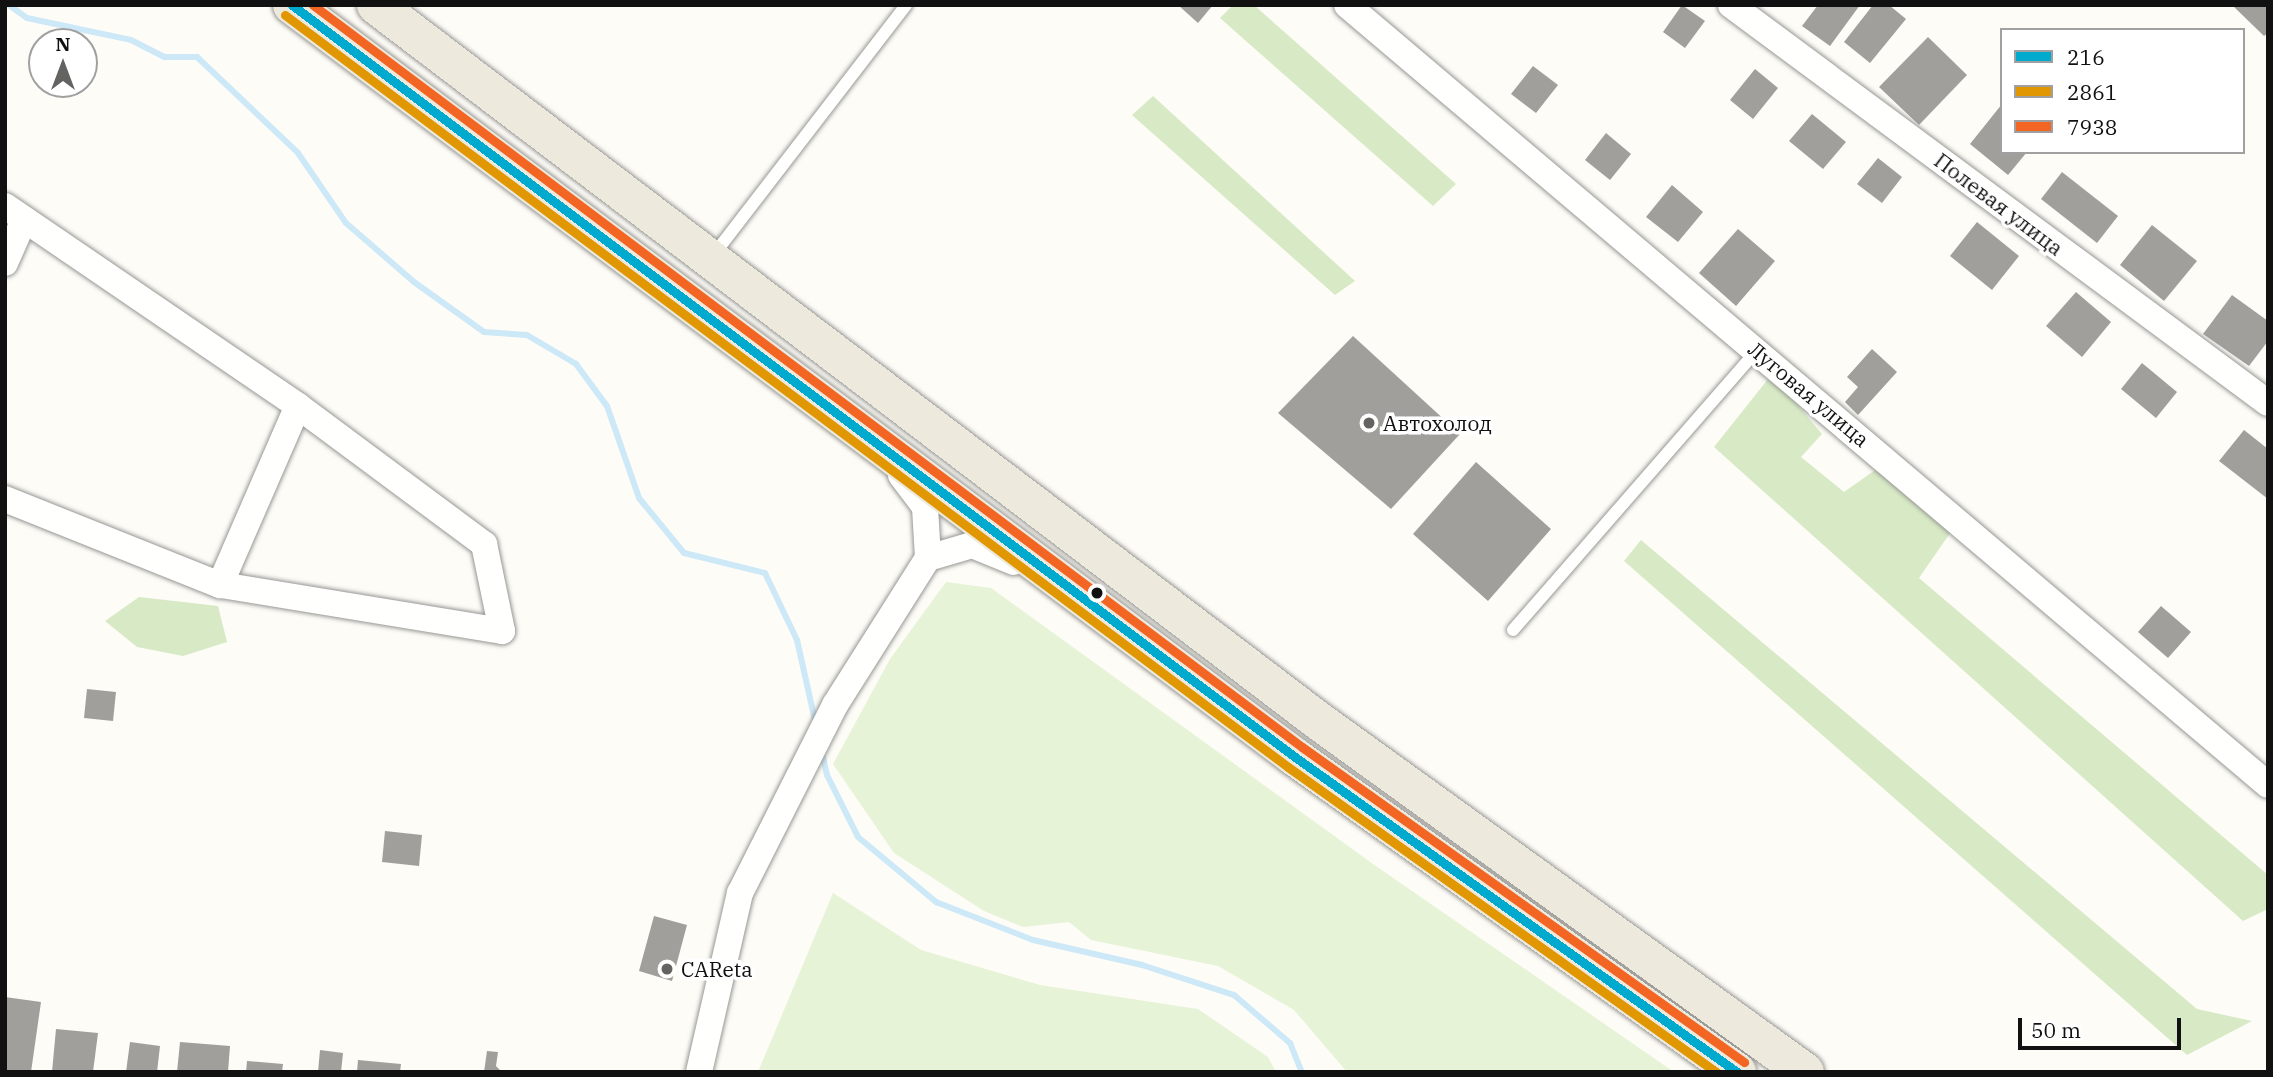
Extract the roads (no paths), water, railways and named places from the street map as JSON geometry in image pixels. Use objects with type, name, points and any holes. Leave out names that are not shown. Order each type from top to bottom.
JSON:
[{"type":"main road","points":[[292,5],[819,397],[1295,757],[1737,1072]]},
{"type":"main road","points":[[376,5],[1309,715],[1805,1072]]},
{"type":"street","name":"Луговая улица","points":[[1347,5],[1757,349],[2268,785]]},
{"type":"street","name":"Полевая улица","points":[[1731,5],[2268,403]]},
{"type":"street","points":[[5,263],[15,213],[298,406],[484,544],[502,631],[220,585],[5,499]]},
{"type":"street","points":[[699,1072],[740,893],[835,705],[928,558],[929,526],[918,492],[819,397]]},
{"type":"street","points":[[220,585],[298,406]]},
{"type":"street","points":[[928,558],[953,547],[988,548],[1097,608]]},
{"type":"lane","points":[[710,260],[906,5]]},
{"type":"lane","points":[[1513,631],[1757,349]]},
{"type":"waterway","points":[[9,5],[27,18],[131,40],[165,57],[197,57],[298,153],[346,223],[414,282],[484,332],[527,335],[576,364],[607,406],[639,498],[684,553],[765,573],[797,640],[816,725]]},
{"type":"waterway","points":[[822,752],[827,775],[858,837],[936,902],[1033,940],[1142,965],[1234,995],[1290,1043],[1302,1072]]},
{"type":"place","name":"Автохолод","points":[[1369,423]]},
{"type":"place","name":"CAReta","points":[[667,969]]}]
